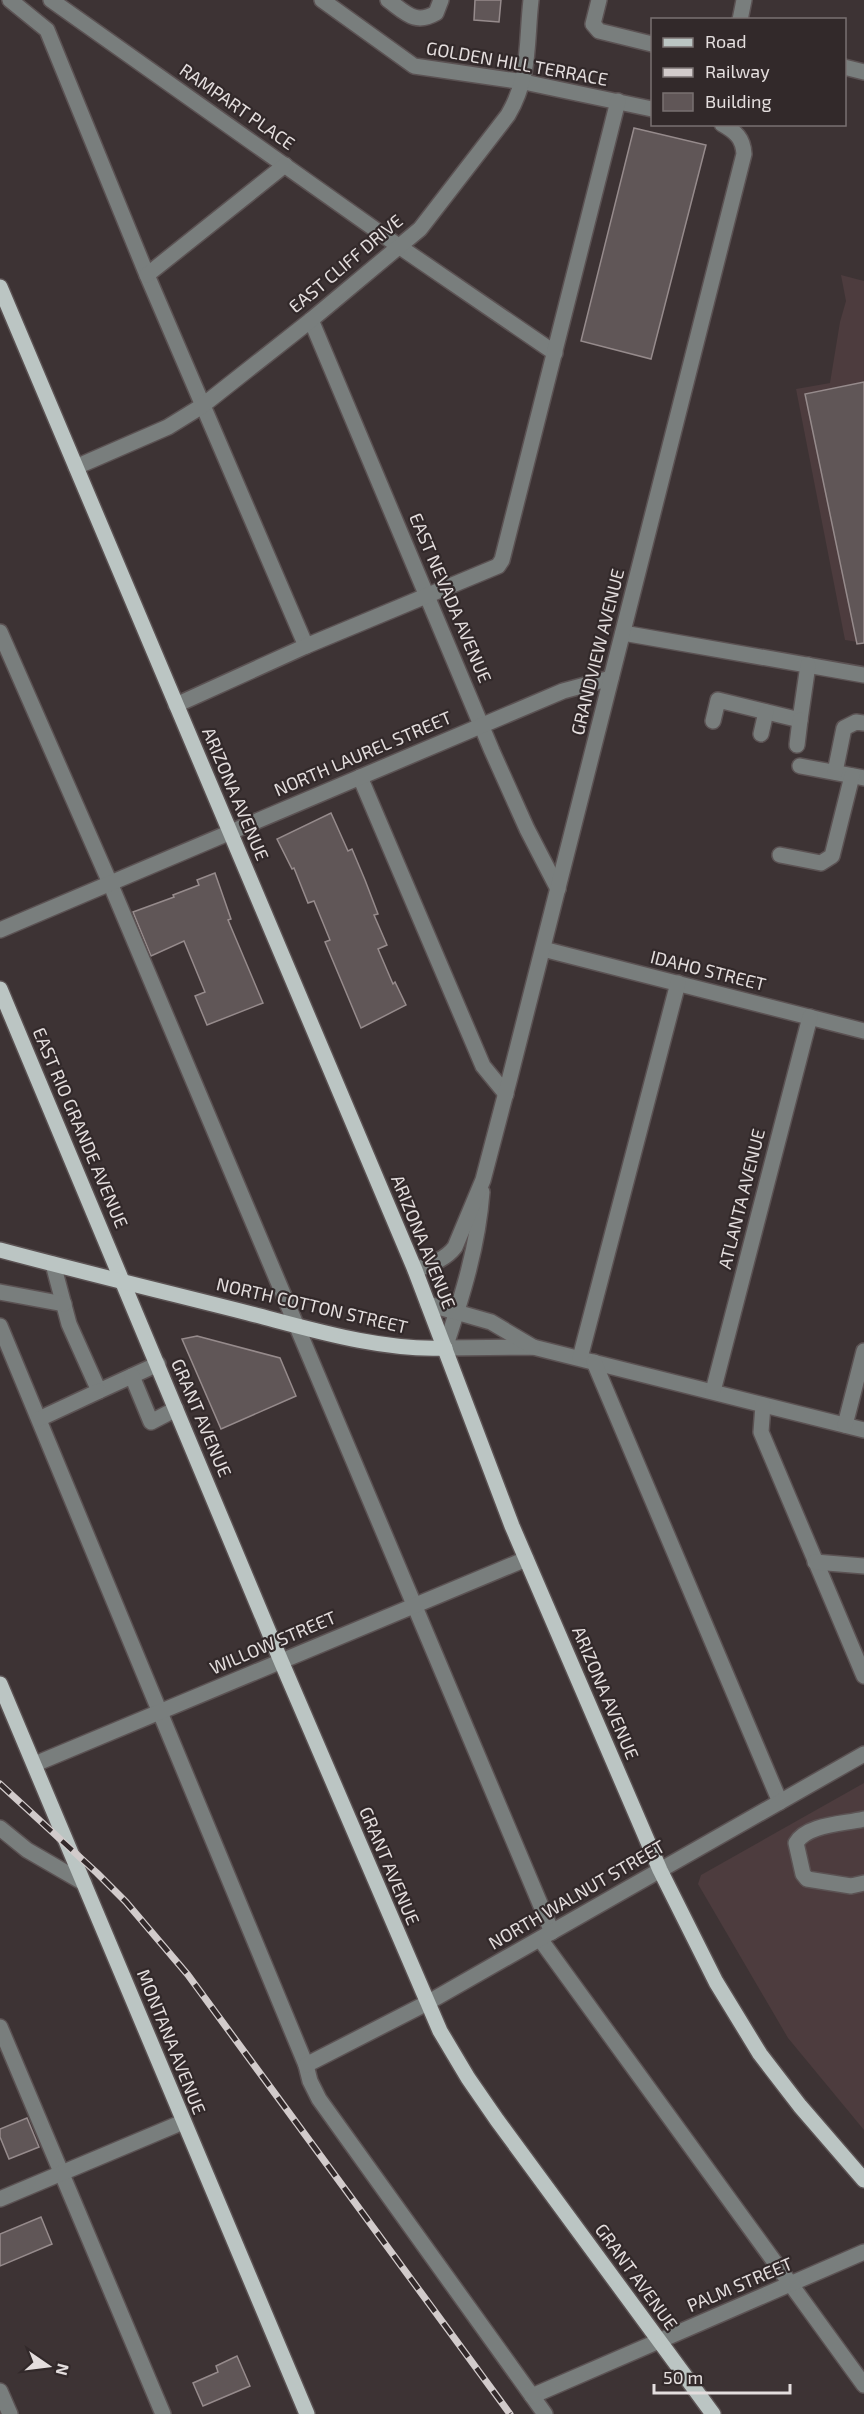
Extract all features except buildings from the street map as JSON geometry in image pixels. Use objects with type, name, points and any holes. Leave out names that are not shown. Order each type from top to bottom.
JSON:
[{"type":"main road","name":"ARIZONA AVENUE","points":[[0,287],[415,1270],[526,1558],[660,1870],[716,1983],[760,2054],[800,2106],[864,2180]]},
{"type":"main road","name":"EAST RIO GRANDE AVENUE","points":[[0,989],[123,1282]]},
{"type":"main road","name":"NORTH COTTON STREET","points":[[0,1250],[296,1326],[394,1347],[445,1348]]},
{"type":"main road","name":"GRANT AVENUE","points":[[123,1282],[426,2003],[468,2078],[713,2414]]},
{"type":"main road","name":"MONTANA AVENUE","points":[[0,1684],[307,2414]]},
{"type":"street","points":[[10,0],[47,30],[202,406],[306,646]]},
{"type":"street","name":"RAMPART PLACE","points":[[51,0],[400,247],[555,352]]},
{"type":"street","name":"GOLDEN HILL TERRACE","points":[[322,0],[414,66],[524,81],[651,109]]},
{"type":"street","points":[[388,0],[413,18],[426,19],[436,13],[441,0]]},
{"type":"street","name":"EAST CLIFF DRIVE","points":[[76,467],[168,427],[202,406],[311,320],[420,229],[508,115],[518,98],[524,81],[531,0]]},
{"type":"street","points":[[599,0],[593,24],[599,31],[651,44]]},
{"type":"street","points":[[740,18],[744,0]]},
{"type":"street","points":[[846,68],[864,72]]},
{"type":"street","points":[[176,705],[306,646],[498,566],[502,560],[618,101]]},
{"type":"street","name":"GRANDVIEW AVENUE","points":[[415,1270],[449,1255],[483,1180],[744,154],[743,142],[737,134],[725,126]]},
{"type":"street","points":[[147,275],[285,165]]},
{"type":"street","name":"EAST NEVADA AVENUE","points":[[311,320],[527,829],[558,889]]},
{"type":"street","points":[[0,632],[110,883],[413,1605],[546,1935],[790,2284],[864,2385]]},
{"type":"street","points":[[623,633],[864,675]]},
{"type":"street","points":[[796,744],[808,665]]},
{"type":"street","name":"NORTH LAUREL STREET","points":[[0,930],[563,691],[612,678]]},
{"type":"street","points":[[713,721],[718,700],[800,720]]},
{"type":"street","points":[[761,734],[766,712]]},
{"type":"street","points":[[835,772],[844,728],[856,722],[864,723]]},
{"type":"street","points":[[780,855],[820,863],[832,856],[858,777],[800,766]]},
{"type":"street","points":[[360,777],[483,1066],[506,1094]]},
{"type":"street","name":"IDAHO STREET","points":[[543,949],[864,1031]]},
{"type":"street","points":[[678,983],[587,1360],[780,1802]]},
{"type":"street","name":"ATLANTA AVENUE","points":[[713,1391],[810,1017]]},
{"type":"street","name":"GRANDVIEW AVENUE","points":[[445,1348],[480,1226],[483,1180]]},
{"type":"street","points":[[53,1264],[69,1324],[99,1391]]},
{"type":"street","points":[[0,1292],[64,1304]]},
{"type":"street","points":[[428,1304],[491,1322],[533,1347]]},
{"type":"street","points":[[0,1326],[319,2099],[546,2414]]},
{"type":"street","name":"NORTH COTTON STREET","points":[[445,1348],[533,1347],[864,1430]]},
{"type":"street","points":[[845,1425],[864,1351]]},
{"type":"street","points":[[39,1419],[158,1364]]},
{"type":"street","points":[[132,1376],[151,1422],[176,1409]]},
{"type":"street","points":[[763,1405],[761,1432],[864,1676]]},
{"type":"street","name":"WILLOW STREET","points":[[35,1764],[526,1558]]},
{"type":"street","points":[[815,1562],[864,1566]]},
{"type":"street","name":"NORTH WALNUT STREET","points":[[306,2065],[426,2003],[864,1754]]},
{"type":"street","points":[[864,1820],[812,1830],[800,1836],[796,1843],[803,1874],[807,1879],[851,1886],[864,1883]]},
{"type":"street","points":[[0,1828],[27,1850],[84,1883]]},
{"type":"street","points":[[0,2027],[163,2414]]},
{"type":"street","points":[[0,2199],[183,2122]]},
{"type":"street","name":"PALM STREET","points":[[532,2396],[864,2252]]},
{"type":"street","points":[[0,2391],[10,2414]]},
{"type":"shaded area","points":[[841,275],[864,281],[864,643],[845,640],[796,389],[830,383],[840,322],[846,301]]},
{"type":"shaded area","points":[[864,1783],[864,2130],[788,2038],[698,1884],[701,1875]]},
{"type":"railway","points":[[0,1784],[126,1902],[188,1975],[510,2414]]}]
